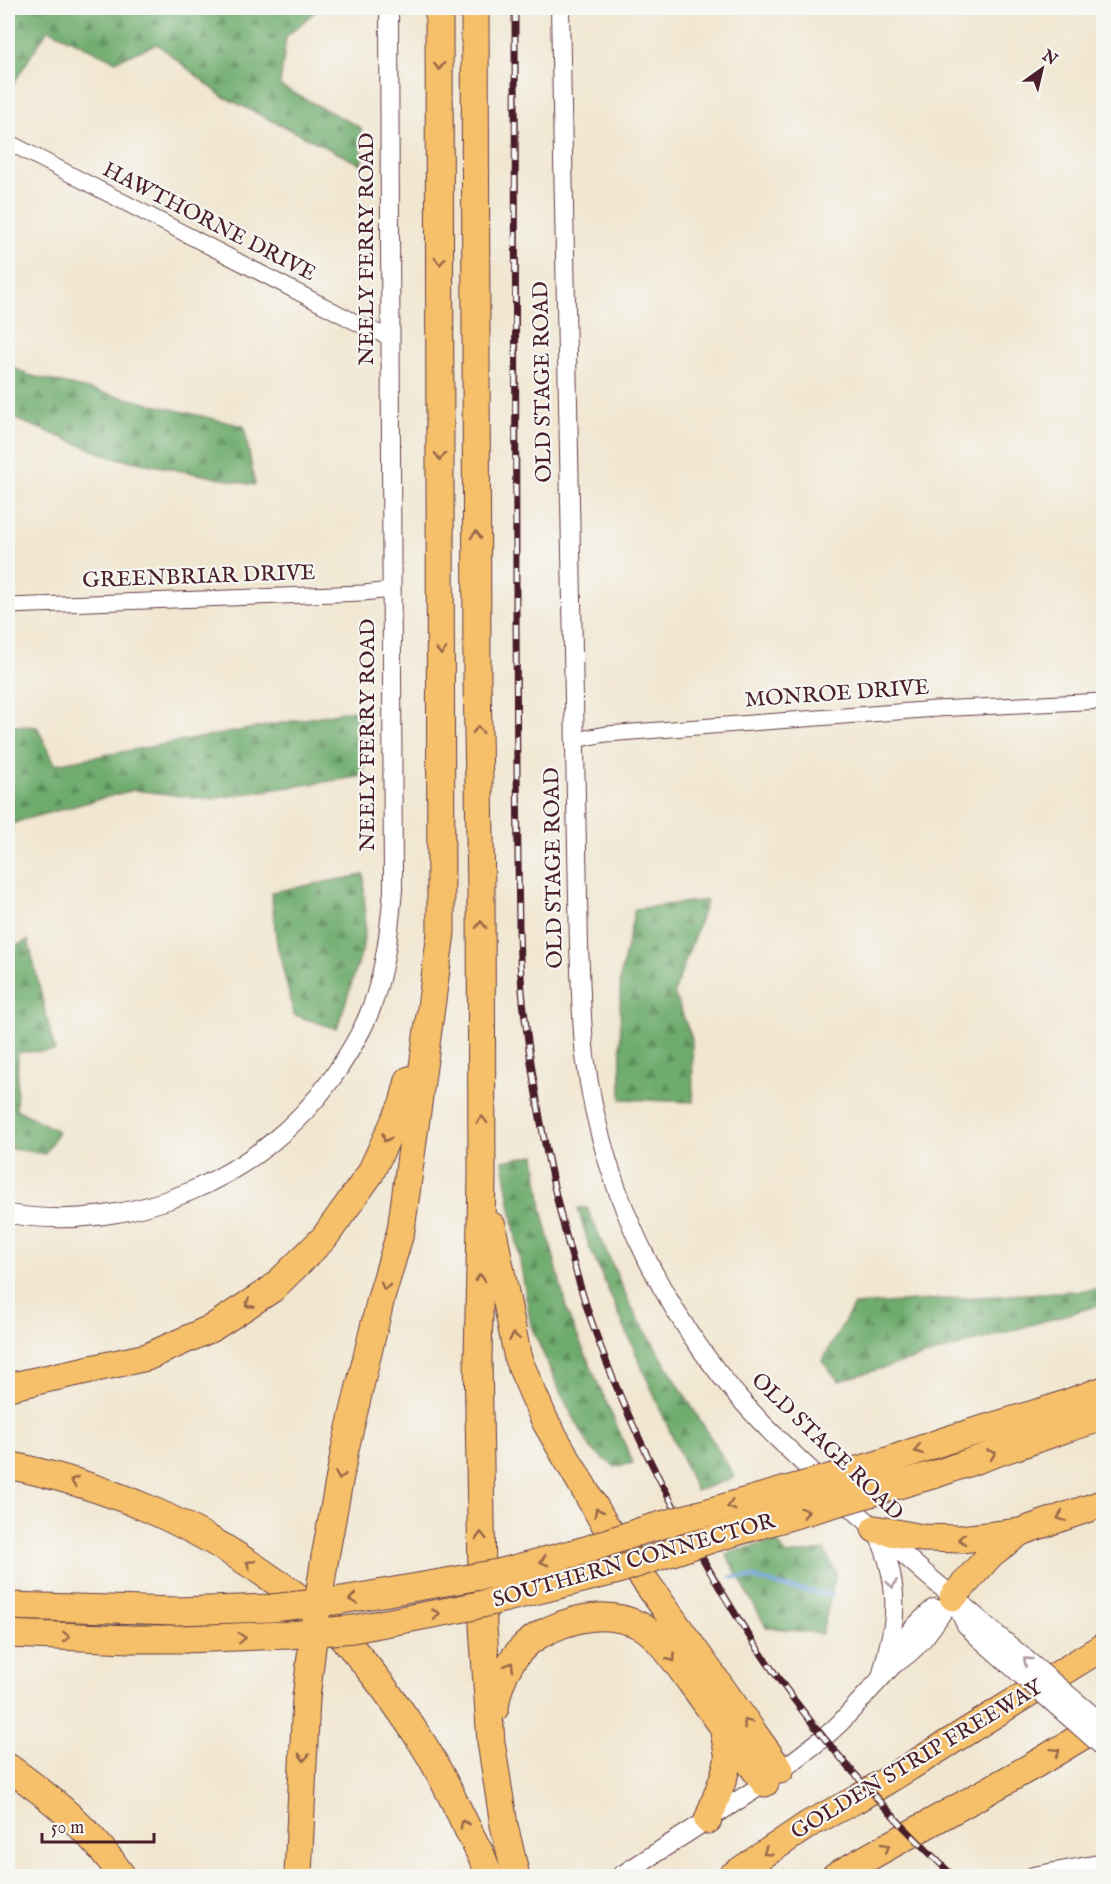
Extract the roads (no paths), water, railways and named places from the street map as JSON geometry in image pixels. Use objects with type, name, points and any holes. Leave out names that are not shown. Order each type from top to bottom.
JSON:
[{"type":"highway","points":[[298,1876],[306,1698],[315,1622],[345,1449],[381,1298],[401,1230],[441,933],[439,8]]},
{"type":"highway","points":[[476,8],[477,679],[481,890],[482,1178],[479,1393],[483,1627],[491,1742],[504,1825],[516,1876]]},
{"type":"highway","points":[[8,1387],[147,1357],[212,1328],[272,1289],[324,1238],[370,1174],[403,1103],[434,983]]},
{"type":"highway","points":[[482,1178],[518,1359],[545,1421],[604,1523],[772,1777]]},
{"type":"highway","points":[[8,1374],[25,1376],[74,1373]]},
{"type":"highway","name":"SOUTHERN CONNECTOR","points":[[8,1634],[130,1639],[289,1635],[353,1629],[470,1607],[615,1571],[715,1538],[936,1474],[1059,1418],[1104,1390]]},
{"type":"highway","name":"SOUTHERN CONNECTOR","points":[[8,1606],[177,1611],[272,1608],[342,1600],[498,1573],[589,1549],[644,1530],[879,1464],[1059,1418],[1104,1417]]},
{"type":"highway","points":[[8,1465],[94,1487],[164,1515],[256,1567],[328,1621],[368,1668],[423,1744],[482,1857],[489,1876]]},
{"type":"highway","points":[[875,1529],[922,1538],[961,1539],[1020,1532],[1104,1503]]},
{"type":"highway","points":[[953,1597],[991,1554],[1020,1532]]},
{"type":"highway","points":[[491,1742],[497,1687],[523,1645],[565,1622],[599,1616],[642,1626],[665,1649],[723,1726],[772,1777]]},
{"type":"highway","name":"GOLDEN STRIP FREEWAY","points":[[732,1876],[809,1824],[904,1770],[1104,1646]]},
{"type":"highway","points":[[836,1876],[1104,1724]]},
{"type":"highway","points":[[708,1820],[729,1758],[723,1726]]},
{"type":"highway","points":[[8,1767],[45,1794],[68,1815],[90,1837],[122,1876]]},
{"type":"highway","points":[[8,1785],[62,1828],[112,1876]]},
{"type":"street","name":"NEELY FERRY ROAD","points":[[8,1214],[30,1217],[84,1218],[137,1209],[186,1194],[232,1171],[276,1140],[317,1100],[346,1058],[372,1008],[386,963],[393,890],[389,8]]},
{"type":"street","name":"OLD STAGE ROAD","points":[[561,8],[579,947],[585,1054],[603,1142],[617,1188],[633,1230],[655,1275],[683,1323],[747,1407],[875,1529],[966,1606],[984,1633],[1104,1748]]},
{"type":"street","name":"HAWTHORNE DRIVE","points":[[8,142],[342,315],[391,338]]},
{"type":"street","name":"GREENBRIAR DRIVE","points":[[8,606],[363,593],[391,590]]},
{"type":"street","name":"MONROE DRIVE","points":[[575,740],[606,734],[936,709],[1104,701]]},
{"type":"street","points":[[875,1529],[883,1545],[893,1589],[894,1606],[881,1680]]},
{"type":"street","points":[[620,1876],[772,1777],[840,1723],[894,1664],[898,1647],[915,1626],[934,1608],[953,1597]]},
{"type":"street","name":"OLD STAGE ROAD","points":[[984,1633],[1104,1724]]},
{"type":"street","points":[[1033,1876],[1102,1862]]},
{"type":"waterway","points":[[732,1577],[754,1578],[784,1587],[832,1595]]},
{"type":"railway","points":[[515,8],[516,670],[519,938],[530,1055],[549,1166],[588,1311],[616,1385],[660,1480],[713,1577],[758,1649],[825,1740],[874,1796],[953,1876]]}]
